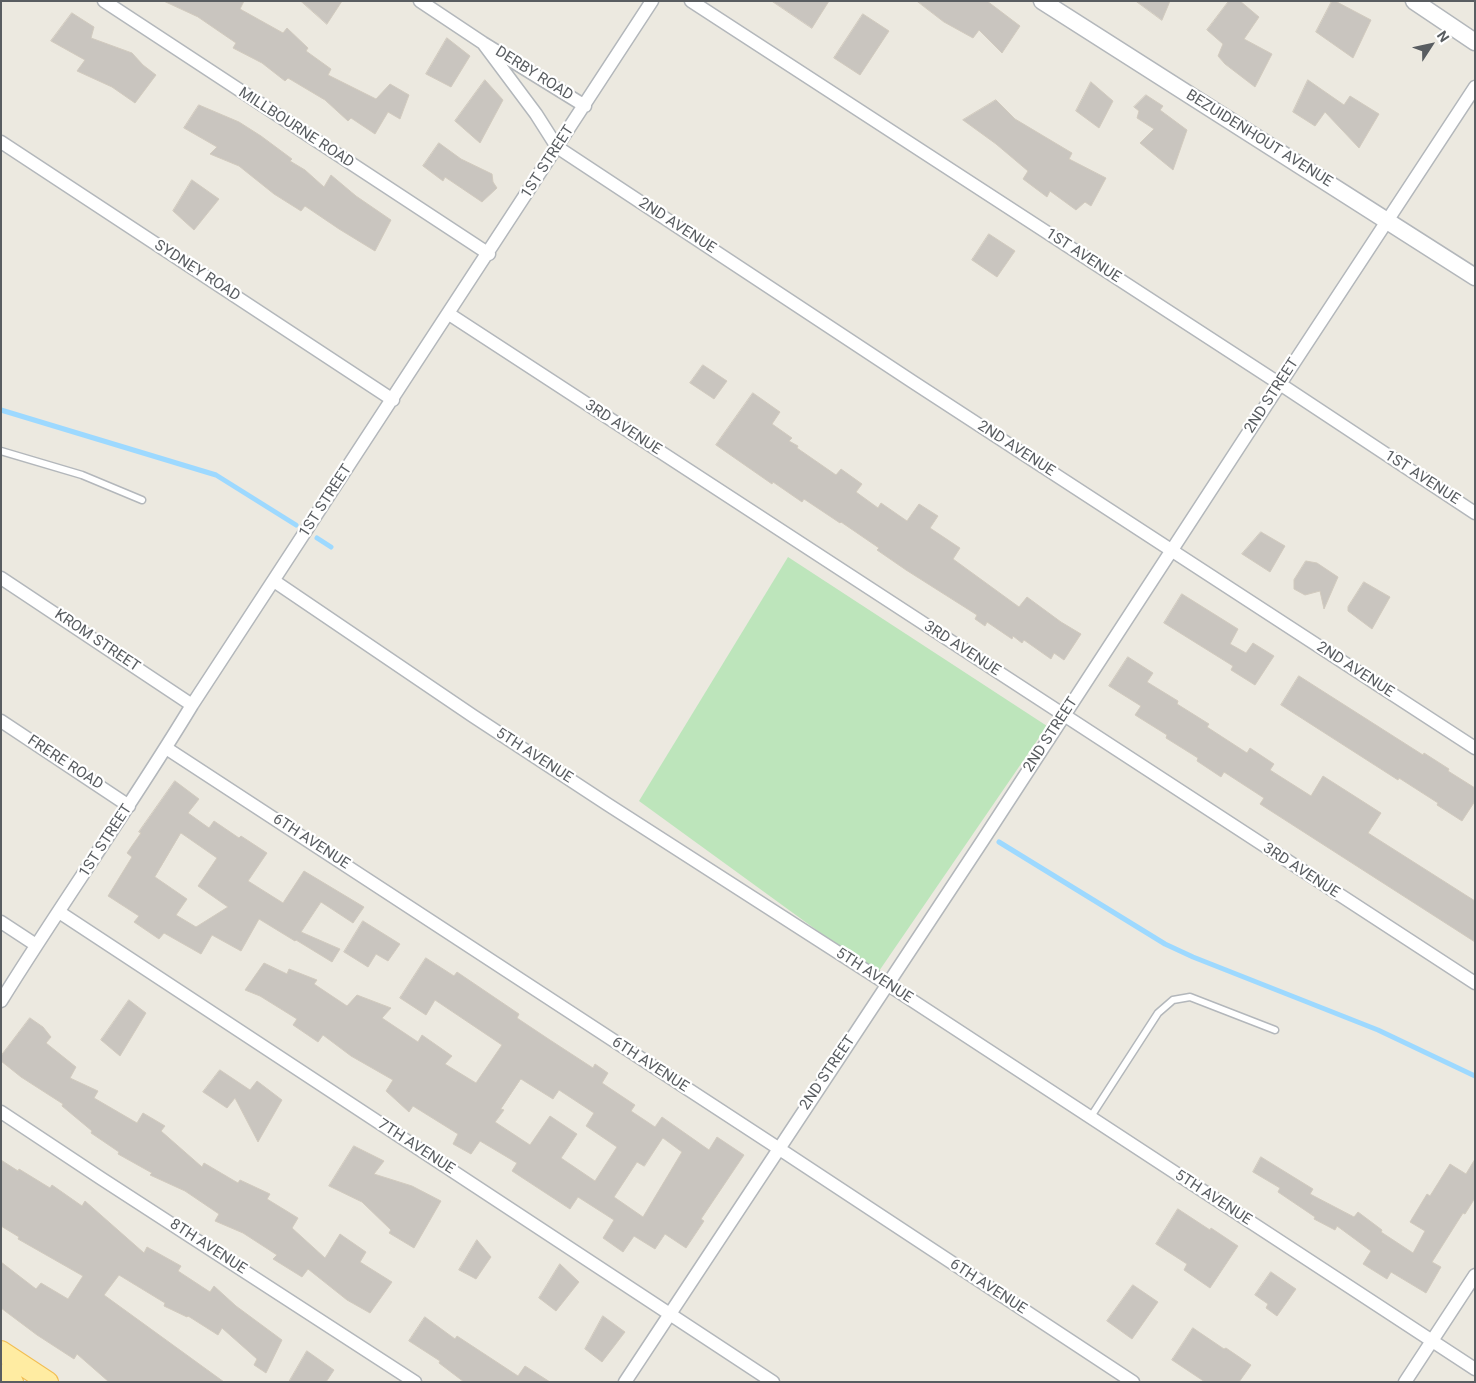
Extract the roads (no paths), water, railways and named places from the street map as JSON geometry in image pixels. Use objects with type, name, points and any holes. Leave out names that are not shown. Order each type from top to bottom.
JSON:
[{"type":"main road","points":[[1,1351],[48,1382]]},
{"type":"main road","points":[[1,1374],[13,1382]]},
{"type":"street","name":"MILLBOURNE ROAD","points":[[104,1],[488,254]]},
{"type":"street","name":"DERBY ROAD","points":[[420,1],[483,43],[585,106]]},
{"type":"street","name":"1ST STREET","points":[[1,1001],[36,945],[130,806],[192,705],[652,1]]},
{"type":"street","name":"1ST AVENUE","points":[[691,1],[1475,512]]},
{"type":"street","name":"BEZUIDENHOUT AVENUE","points":[[1042,1],[1475,277]]},
{"type":"street","points":[[1414,1],[1475,42]]},
{"type":"street","name":"DERBY ROAD","points":[[483,43],[558,147]]},
{"type":"street","name":"2ND STREET","points":[[625,1382],[1064,716],[1475,87]]},
{"type":"street","name":"SYDNEY ROAD","points":[[1,142],[393,400]]},
{"type":"street","name":"2ND AVENUE","points":[[558,147],[1475,748]]},
{"type":"street","name":"3RD AVENUE","points":[[449,314],[1475,984]]},
{"type":"street","name":"KROM STREET","points":[[1,578],[192,705]]},
{"type":"street","name":"5TH AVENUE","points":[[274,581],[504,737],[888,984],[1475,1369]]},
{"type":"street","name":"FRERE ROAD","points":[[1,721],[130,806]]},
{"type":"street","name":"6TH AVENUE","points":[[166,748],[1133,1382]]},
{"type":"street","name":"7TH AVENUE","points":[[59,912],[773,1382]]},
{"type":"street","points":[[1,922],[36,945]]},
{"type":"street","name":"8TH AVENUE","points":[[1,1112],[415,1382]]},
{"type":"street","points":[[1405,1382],[1475,1275]]},
{"type":"lane","points":[[1,451],[82,475],[142,500]]},
{"type":"lane","points":[[1090,1118],[1158,1012],[1173,1000],[1190,997],[1275,1030]]},
{"type":"waterway","points":[[1,410],[216,475],[296,525]]},
{"type":"waterway","points":[[317,538],[331,547]]},
{"type":"waterway","points":[[999,842],[1165,944],[1193,957],[1378,1030],[1475,1076]]}]
